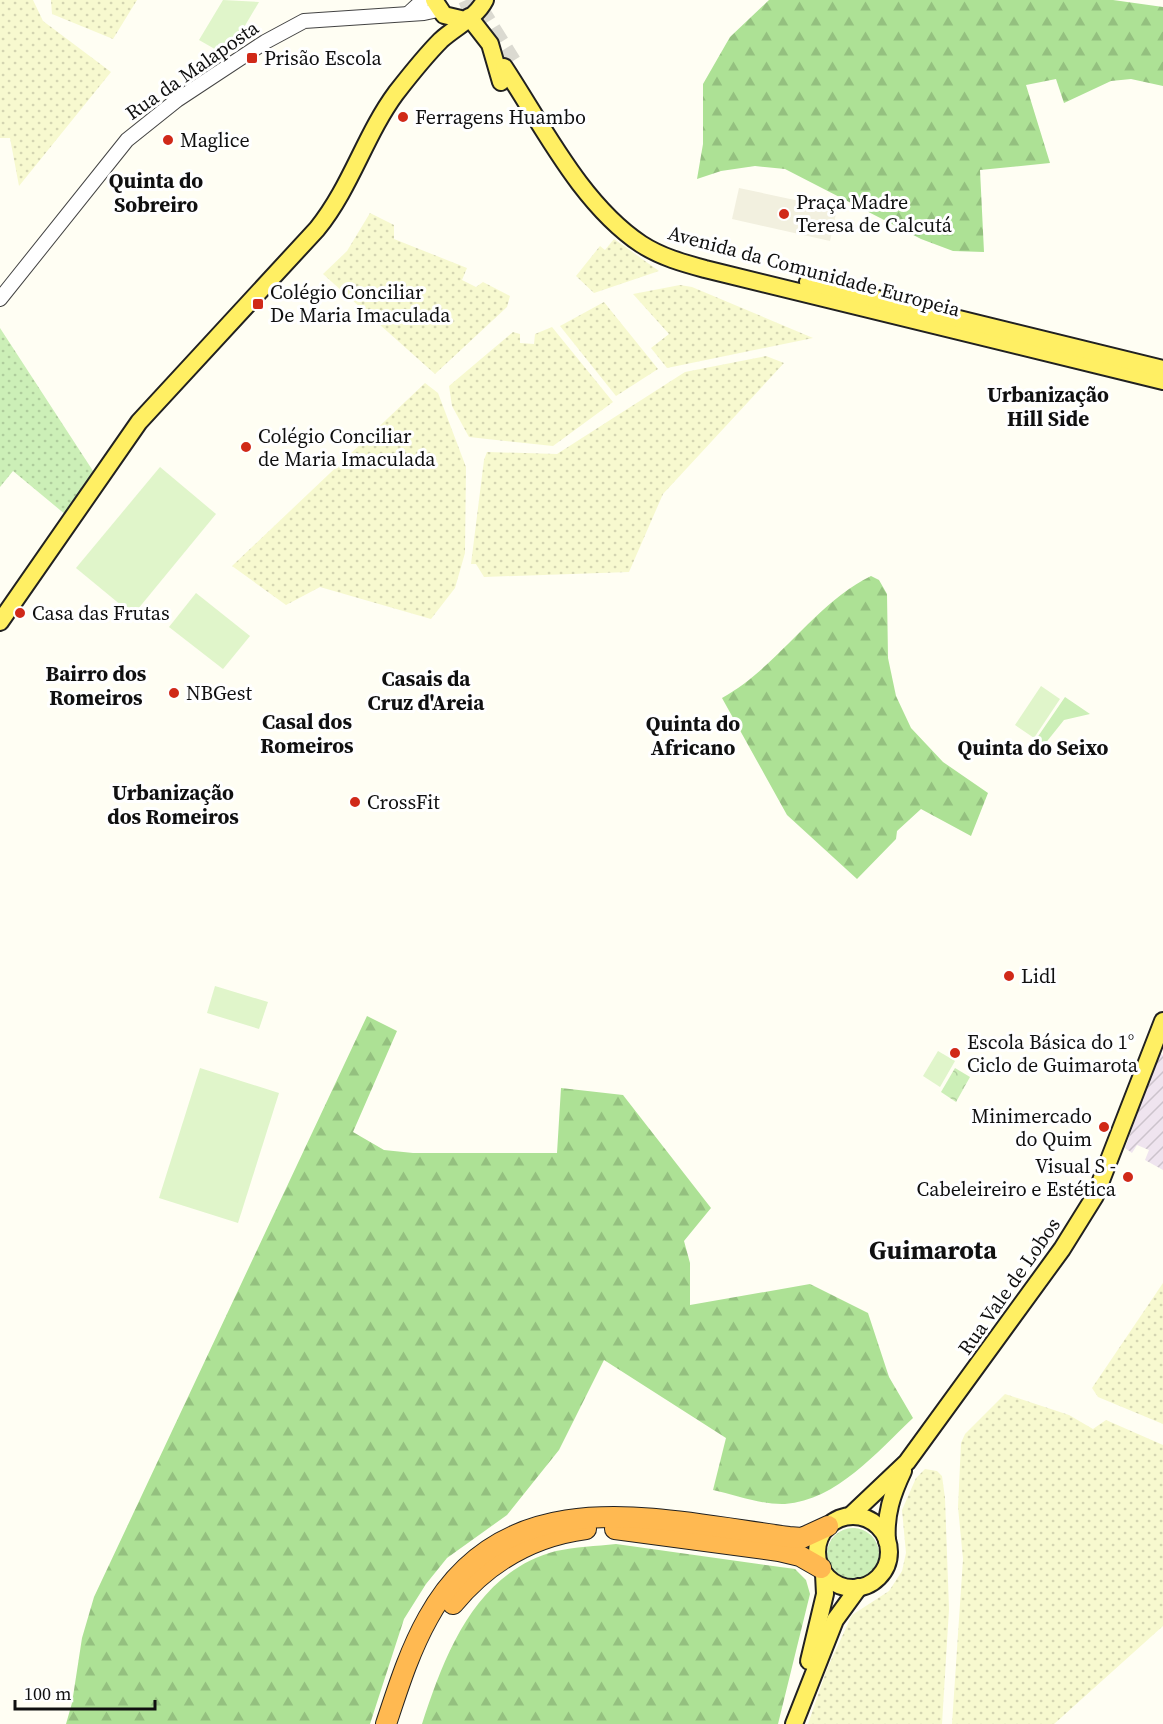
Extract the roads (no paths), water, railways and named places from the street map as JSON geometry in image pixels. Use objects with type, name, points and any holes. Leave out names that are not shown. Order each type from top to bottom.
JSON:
[{"type":"highway","points":[[386,1724],[415,1644],[443,1595],[476,1561],[519,1534],[556,1521],[604,1516],[645,1518],[802,1538],[828,1526]]},
{"type":"highway","points":[[400,1724],[426,1652],[451,1606],[465,1589],[495,1563],[546,1538],[589,1529],[626,1530],[779,1551],[800,1556],[823,1571]]},
{"type":"main road","points":[[0,622],[139,422],[329,215],[389,103],[442,39],[485,0]]},
{"type":"main road","points":[[442,39],[439,9],[467,18],[490,44],[504,88],[580,200],[609,227],[626,233]]},
{"type":"main road","name":"Avenida da Comunidade Europeia","points":[[1163,369],[673,248],[641,230],[610,204],[509,64],[587,193],[609,219],[626,233],[668,258],[1163,381]]},
{"type":"main road","name":"Rua Vale de Lobos","points":[[907,1462],[1062,1249],[1095,1196],[1163,1021]]},
{"type":"main road","points":[[850,1516],[907,1462]]},
{"type":"main road","points":[[794,1724],[835,1620],[860,1587],[879,1577],[886,1567],[888,1543],[886,1522],[891,1500],[907,1462]]},
{"type":"main road","points":[[801,1702],[825,1594],[823,1571],[817,1551],[819,1542],[828,1526],[838,1519],[850,1516],[860,1517],[878,1526],[888,1543]]},
{"type":"main road","points":[[823,1571],[840,1585],[860,1587]]},
{"type":"street","points":[[408,14],[423,0]]},
{"type":"street","name":"Rua da Malaposta","points":[[0,299],[128,140],[177,100],[265,42],[299,23],[321,18],[408,14],[439,9]]},
{"type":"tunnel","points":[[466,0],[478,26]]},
{"type":"tunnel","points":[[480,8],[513,61]]},
{"type":"place","name":"Prisão Escola","points":[[252,58]]},
{"type":"place","name":"Ferragens Huambo","points":[[403,117]]},
{"type":"place","name":"Maglice","points":[[168,140]]},
{"type":"place","name":"Praça Madre Teresa de Calcutá","points":[[784,214]]},
{"type":"place","name":"Colégio Conciliar De Maria Imaculada","points":[[258,304]]},
{"type":"place","name":"Colégio Conciliar de Maria Imaculada","points":[[246,447]]},
{"type":"place","name":"Casa das Frutas","points":[[20,613]]},
{"type":"place","name":"NBGest","points":[[174,693]]},
{"type":"place","name":"CrossFit","points":[[355,802]]},
{"type":"place","name":"Lidl","points":[[1009,976]]},
{"type":"place","name":"Escola Básica do 1° Ciclo de Guimarota","points":[[955,1053]]},
{"type":"place","name":"Minimercado do Quim","points":[[1104,1127]]},
{"type":"place","name":"Visual S - Cabeleireiro e Estética","points":[[1128,1177]]},
{"type":"district","name":"Quinta do Sobreiro","points":[[156,193]]},
{"type":"district","name":"Urbanização Hill Side","points":[[1048,407]]},
{"type":"district","name":"Bairro dos Romeiros","points":[[96,686]]},
{"type":"district","name":"Casais da Cruz d'Areia","points":[[426,691]]},
{"type":"district","name":"Casal dos Romeiros","points":[[307,734]]},
{"type":"district","name":"Quinta do Africano","points":[[693,736]]},
{"type":"district","name":"Quinta do Seixo","points":[[1033,748]]},
{"type":"district","name":"Urbanização dos Romeiros","points":[[173,805]]},
{"type":"district","name":"Guimarota","points":[[933,1250]]}]
